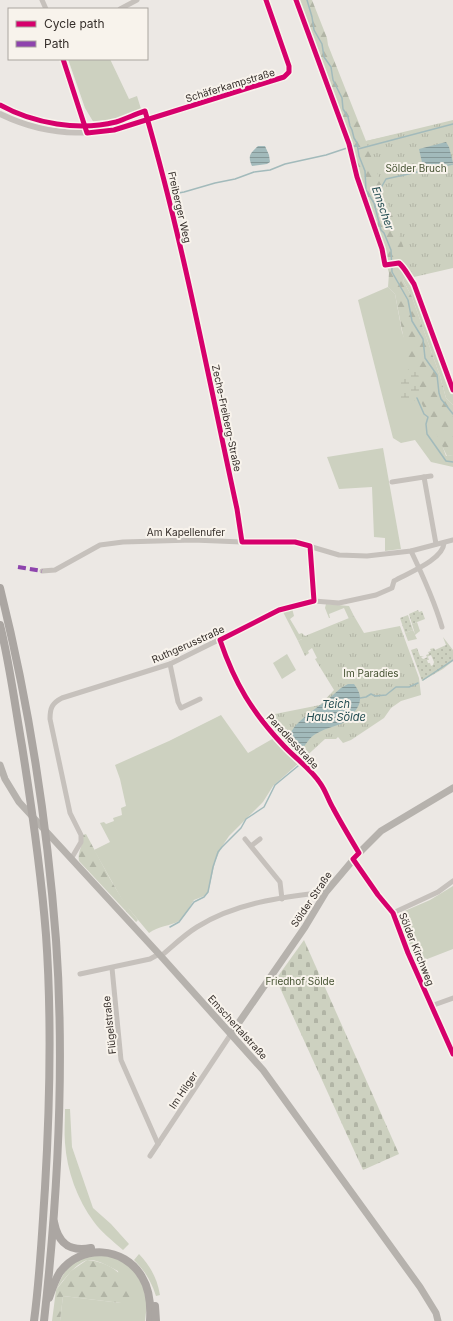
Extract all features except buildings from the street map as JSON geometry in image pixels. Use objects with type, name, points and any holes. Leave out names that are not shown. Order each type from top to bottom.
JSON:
[{"type":"highway","points":[[0,588],[31,733],[44,820],[56,940],[59,1018],[59,1101],[53,1218],[44,1321]]},
{"type":"highway","points":[[0,625],[9,666],[32,808],[46,937],[50,1043],[49,1108],[41,1254],[34,1321]]},
{"type":"highway","points":[[53,1218],[58,1235],[63,1243],[70,1248],[84,1250],[105,1247],[125,1254],[136,1263],[146,1275],[152,1288],[156,1321]]},
{"type":"highway","points":[[45,1312],[54,1284],[66,1265],[85,1254],[101,1252],[120,1256],[134,1266],[141,1275],[150,1298],[150,1321]]},
{"type":"main road","name":"Emschertalstraße","points":[[0,765],[5,779],[19,802],[160,955],[263,1070],[428,1298],[438,1321]]},
{"type":"main road","name":"Sölder Straße","points":[[231,1034],[305,927],[326,892],[353,859],[381,831],[453,788]]},
{"type":"street","points":[[122,8],[137,0]]},
{"type":"street","name":"Schäferkampstraße","points":[[148,120],[284,77],[287,74],[289,66],[266,0]]},
{"type":"street","points":[[63,60],[87,133]]},
{"type":"street","points":[[0,114],[18,122],[45,130],[74,133],[114,130],[148,120]]},
{"type":"street","name":"Freiberger Weg","points":[[148,120],[171,207],[192,298]]},
{"type":"street","name":"Zeche-Freiberg-Straße","points":[[192,298],[237,509],[242,542]]},
{"type":"street","points":[[392,482],[431,476]]},
{"type":"street","points":[[424,477],[436,544]]},
{"type":"street","name":"Am Kapellenufer","points":[[42,571],[55,570],[93,548],[107,544],[193,540],[295,542],[339,555],[348,556],[383,555],[411,551],[453,540]]},
{"type":"street","name":"Ruthgerusstraße","points":[[71,859],[80,842],[81,835],[70,813],[50,719],[51,706],[55,702],[62,698],[170,664],[279,610],[314,601],[339,603],[376,596],[392,588],[394,581],[437,557],[444,548],[444,543]]},
{"type":"street","points":[[310,546],[314,601]]},
{"type":"street","points":[[411,551],[434,601],[442,627]]},
{"type":"street","name":"Paradiesstraße","points":[[220,640],[227,662],[246,699],[268,728],[320,783],[359,853]]},
{"type":"street","points":[[170,664],[178,702],[181,708],[200,699]]},
{"type":"street","points":[[245,839],[280,882],[282,899]]},
{"type":"street","points":[[251,846],[260,839]]},
{"type":"street","name":"Sölder Kirchweg","points":[[353,859],[378,895],[393,913],[408,953],[453,1054]]},
{"type":"street","points":[[393,913],[438,892],[453,882]]},
{"type":"street","points":[[80,974],[150,959],[160,955],[191,931],[216,917],[247,905],[326,892]]},
{"type":"street","name":"Flügelstraße","points":[[112,968],[121,1060],[158,1144]]},
{"type":"street","points":[[431,1006],[453,998]]},
{"type":"street","name":"Im Hilger","points":[[150,1156],[231,1034]]},
{"type":"green space","points":[[299,0],[312,0],[366,141],[398,134],[414,270],[403,280],[412,297],[440,376],[446,398],[453,405],[453,455],[447,456],[422,404],[408,361],[395,294],[388,287],[389,273],[356,161]]},
{"type":"green space","points":[[68,60],[110,60],[129,99],[137,96],[141,109],[118,119],[94,123],[85,108]]},
{"type":"green space","name":"Sölder Bruch","points":[[453,120],[453,268],[414,277],[366,141]]},
{"type":"green space","points":[[414,270],[414,277],[453,385],[453,405],[446,398],[440,376],[412,297],[403,280]]},
{"type":"green space","points":[[388,287],[395,294],[402,332],[446,456],[453,455],[453,467],[431,462],[415,440],[401,443],[393,438],[358,300]]},
{"type":"green space","points":[[412,367],[415,367],[420,383],[416,399],[407,405],[400,399],[399,390],[402,377]]},
{"type":"green space","points":[[383,448],[401,549],[385,551],[385,538],[374,537],[372,487],[339,489],[327,457]]},
{"type":"green space","points":[[326,604],[349,606],[354,616],[349,619],[344,608],[329,614],[329,618],[325,608]]},
{"type":"green space","points":[[292,608],[294,616],[290,619],[299,634],[302,633],[302,639],[298,641],[282,610]]},
{"type":"green space","points":[[418,610],[419,612],[422,611],[425,619],[412,624],[409,614]]},
{"type":"green space","points":[[408,615],[413,630],[405,633],[400,618]]},
{"type":"green space","name":"Im Paradies","points":[[354,616],[364,633],[400,626],[419,678],[421,695],[401,701],[391,708],[384,718],[351,740],[343,743],[338,737],[336,739],[325,739],[300,762],[268,724],[275,714],[320,705],[334,690],[315,659],[317,658],[312,648],[305,656],[298,641],[302,639],[302,633],[305,636]]},
{"type":"green space","points":[[417,622],[420,631],[415,635],[417,639],[408,641],[405,633],[413,630],[415,634],[412,624]]},
{"type":"green space","points":[[443,637],[453,650],[453,661],[443,669],[422,681],[411,650],[417,648],[420,656],[424,656],[421,657],[423,659],[428,657],[428,663],[430,663],[431,666],[434,662],[431,655],[427,657],[426,655],[431,651],[430,649],[434,648],[435,650],[446,645]]},
{"type":"green space","points":[[287,654],[296,670],[282,679],[273,663]]},
{"type":"green space","points":[[221,715],[248,753],[274,738],[300,762],[273,786],[263,802],[229,836],[221,848],[215,862],[208,893],[194,900],[186,914],[179,921],[149,933],[124,903],[94,850],[110,842],[100,823],[104,822],[106,824],[114,821],[113,818],[122,815],[121,808],[126,806],[120,779],[115,765],[169,741]]},
{"type":"green space","points":[[86,834],[116,889],[138,920],[136,922],[79,861],[83,835]]},
{"type":"green space","points":[[453,886],[453,949],[417,963],[399,916],[400,913],[430,900]]},
{"type":"green space","name":"Friedhof Sölde","points":[[304,940],[399,1154],[363,1170],[276,979]]},
{"type":"green space","points":[[65,1109],[70,1109],[72,1147],[93,1208],[111,1224],[129,1244],[123,1250],[97,1226],[78,1194],[66,1153]]},
{"type":"green space","points":[[139,1254],[153,1273],[160,1295],[156,1296],[147,1276],[134,1260]]},
{"type":"green space","points":[[108,1255],[131,1266],[145,1289],[147,1304],[145,1321],[60,1321],[63,1296],[121,1303],[118,1271],[92,1260],[84,1261],[79,1264],[56,1290],[65,1272],[74,1262],[88,1257]]},
{"type":"green space","points":[[87,1260],[95,1261],[110,1267],[122,1276],[131,1298],[128,1303],[121,1303],[63,1296],[60,1321],[52,1321],[56,1290],[71,1271]]},
{"type":"water","points":[[446,142],[449,147],[453,163],[423,167],[419,149]]},
{"type":"water","points":[[258,146],[265,146],[270,162],[267,164],[252,166],[250,154]]},
{"type":"water","name":"Teich Haus Sölde","points":[[348,684],[354,684],[359,693],[360,701],[357,709],[343,723],[314,735],[298,753],[288,744],[289,737],[296,725],[308,714]]},
{"type":"waterway","name":"Emscher","points":[[307,0],[314,30],[322,44],[324,57],[331,67],[333,80],[342,98],[343,109],[348,117],[357,143],[359,156],[365,171],[366,190],[374,203],[381,230],[384,233],[391,250],[392,272],[408,300],[412,321],[423,339],[425,358],[437,375],[441,399],[453,414]]},
{"type":"waterway","points":[[358,149],[453,124]]},
{"type":"waterway","name":"Emscher","points":[[352,146],[358,146]]},
{"type":"waterway","points":[[173,194],[235,179],[254,172],[270,170],[285,164],[326,155],[347,148]]},
{"type":"waterway","points":[[375,207],[378,193],[386,179],[453,164]]},
{"type":"waterway","points":[[417,398],[424,414],[428,417],[426,424],[427,434],[446,461],[453,462]]},
{"type":"waterway","points":[[423,680],[453,660]]},
{"type":"waterway","points":[[360,698],[371,694],[375,696],[386,695],[396,687],[409,687],[418,683]]},
{"type":"waterway","points":[[170,927],[179,922],[194,902],[204,897],[208,892],[213,867],[218,852],[241,828],[246,819],[264,807],[275,785],[298,766]]},
{"type":"marked path","points":[[18,567],[42,571]]},
{"type":"cycle path","points":[[63,60],[87,133],[114,130],[284,77],[289,72],[289,66],[266,0]]},
{"type":"cycle path","points":[[296,0],[349,144],[357,177],[382,249],[385,265],[399,263],[414,284],[453,390]]},
{"type":"cycle path","points":[[0,105],[27,117],[72,126],[102,125],[116,122],[145,111],[159,160],[183,259],[237,509],[242,542],[295,542],[310,546],[314,601],[279,610],[220,640],[238,684],[254,709],[284,746],[312,773],[324,789],[331,805],[359,853],[353,859],[378,895],[393,913],[408,953],[453,1054]]}]
